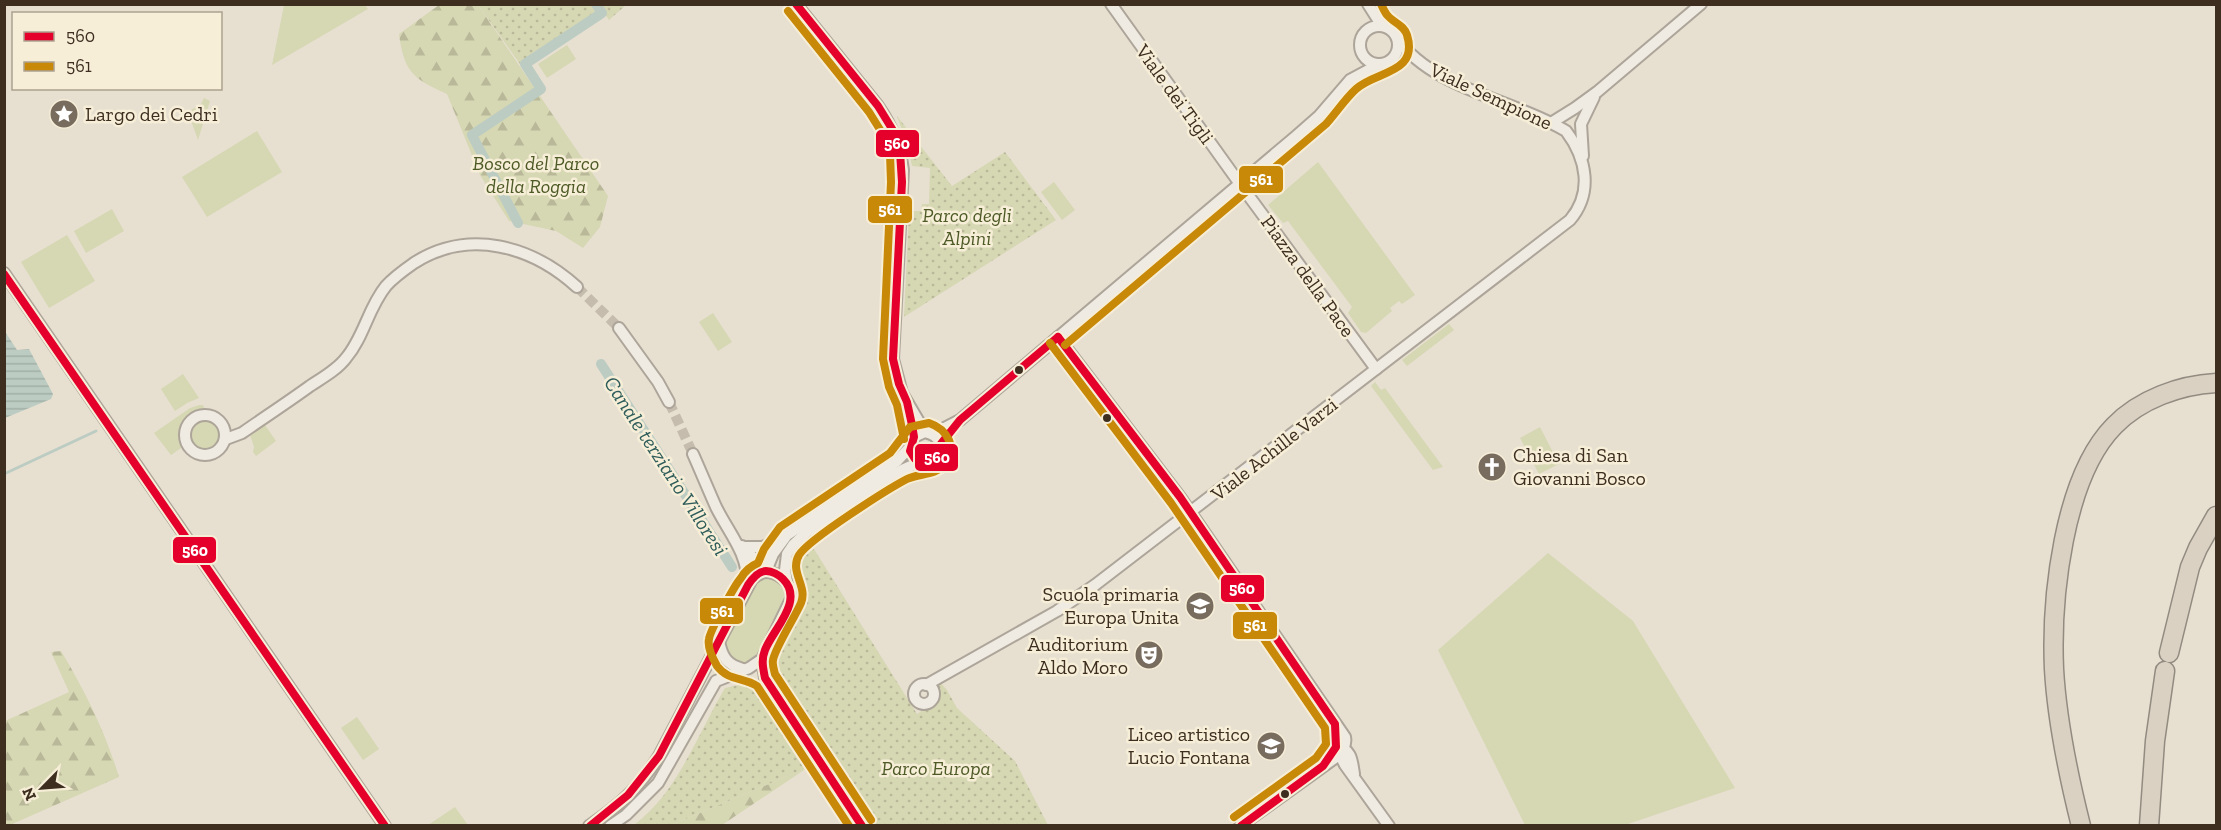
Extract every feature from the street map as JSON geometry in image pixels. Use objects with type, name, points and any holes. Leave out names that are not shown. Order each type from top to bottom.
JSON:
[{"type":"highway","points":[[2080,825],[2064,752],[2054,669],[2057,585],[2068,523],[2085,471],[2102,440],[2114,426],[2127,414],[2160,395],[2183,388],[2217,383]]},
{"type":"highway","points":[[2149,825],[2155,741],[2167,662],[2190,567],[2198,548],[2217,516]]},
{"type":"street","points":[[796,4],[878,106],[894,132],[900,152],[902,182],[893,359],[896,375],[907,402],[940,445]]},
{"type":"street","name":"Viale dei Tigli","points":[[1111,4],[1240,184]]},
{"type":"street","points":[[1350,80],[1360,51],[1360,40],[1367,30],[1367,4]]},
{"type":"street","points":[[610,825],[626,815],[658,783],[716,681],[762,658],[789,607],[792,593],[785,570],[787,554],[799,538],[889,477],[936,459],[940,445],[960,420],[1319,116],[1350,80],[1392,59],[1398,50],[1397,38],[1391,30],[1382,26],[1367,4]]},
{"type":"street","name":"Viale Achille Varzi","points":[[1551,123],[1597,92],[1701,4]]},
{"type":"street","points":[[1367,30],[1382,26]]},
{"type":"street","name":"Viale Sempione","points":[[1397,38],[1416,60],[1455,82],[1566,131]]},
{"type":"street","points":[[1360,51],[1367,61],[1378,65]]},
{"type":"street","name":"Viale Sempione","points":[[1392,59],[1416,60]]},
{"type":"street","name":"Viale Achille Varzi","points":[[926,685],[1068,605],[1570,220],[1580,209],[1583,199],[1585,178],[1581,124],[1597,92]]},
{"type":"street","points":[[1566,131],[1581,124]]},
{"type":"street","name":"Viale Achille Varzi","points":[[1566,131],[1573,141],[1585,178]]},
{"type":"street","name":"Piazza della Pace","points":[[1240,184],[1376,369]]},
{"type":"street","points":[[226,436],[237,436],[340,365],[354,346],[385,287],[403,270],[434,252],[464,244],[502,248],[540,261],[555,269],[577,288]]},
{"type":"street","points":[[4,273],[385,825]]},
{"type":"street","points":[[619,328],[653,374],[669,402]]},
{"type":"street","points":[[1058,337],[1191,512],[1335,724],[1340,750],[1355,777],[1389,825]]},
{"type":"street","points":[[907,402],[912,455],[922,463]]},
{"type":"street","points":[[743,547],[763,547],[787,536],[897,461],[912,442],[960,420]]},
{"type":"street","points":[[693,454],[717,508],[735,538],[746,563],[748,585]]},
{"type":"street","points":[[589,825],[615,807],[641,783],[659,756],[748,585],[758,574],[766,571],[773,554],[787,536]]},
{"type":"street","points":[[735,538],[766,571],[774,573],[787,582]]},
{"type":"street","points":[[719,640],[724,658],[732,666],[746,668],[765,678]]},
{"type":"street","points":[[762,658],[765,678],[862,825]]},
{"type":"street","points":[[1240,825],[1317,771],[1340,750]]},
{"type":"green space","points":[[284,5],[365,5],[368,9],[272,65]]},
{"type":"green space","name":"Bosco del Parco della Roggia","points":[[439,5],[478,5],[608,196],[600,227],[583,248],[556,231],[509,221],[480,175],[447,94],[426,84],[412,73],[404,58],[399,34]]},
{"type":"green space","points":[[478,5],[626,5],[609,20],[601,8],[520,64]]},
{"type":"green space","points":[[567,45],[576,59],[547,78],[538,64]]},
{"type":"green space","points":[[204,98],[210,101],[198,140],[188,112],[201,104]]},
{"type":"green space","name":"Parco degli Alpini","points":[[897,116],[952,186],[1005,152],[1056,220],[904,317],[909,211],[921,211],[922,204],[929,204],[930,168],[912,166]]},
{"type":"green space","points":[[257,131],[282,172],[207,217],[182,177]]},
{"type":"green space","points":[[1318,162],[1415,295],[1402,304],[1399,301],[1390,308],[1392,311],[1366,333],[1361,332],[1348,313],[1352,307],[1288,221],[1283,223],[1268,205]]},
{"type":"green space","points":[[1054,182],[1075,210],[1062,220],[1041,192]]},
{"type":"green space","points":[[112,209],[124,231],[86,253],[74,231]]},
{"type":"green space","points":[[67,235],[95,281],[49,308],[21,262]]},
{"type":"green space","points":[[713,313],[732,342],[718,351],[699,322]]},
{"type":"green space","points":[[1449,324],[1454,330],[1407,366],[1402,360]]},
{"type":"green space","points":[[183,374],[199,398],[175,411],[161,389]]},
{"type":"green space","points":[[1375,382],[1381,390],[1385,388],[1443,467],[1433,470],[1371,386]]},
{"type":"green space","points":[[203,405],[206,412],[189,418],[182,433],[184,446],[171,455],[154,433],[190,408]]},
{"type":"green space","points":[[206,421],[217,425],[221,436],[217,447],[206,451],[195,447],[191,436],[195,425]]},
{"type":"green space","points":[[265,425],[276,441],[256,456],[250,435]]},
{"type":"green space","points":[[1540,427],[1559,464],[1539,474],[1520,438]]},
{"type":"green space","name":"Parco Europa","points":[[814,549],[917,714],[938,700],[935,685],[940,682],[957,708],[1015,761],[1048,825],[870,825],[775,670],[776,655],[804,601],[800,577],[803,556]]},
{"type":"green space","points":[[1548,553],[1633,621],[1735,788],[1625,825],[1525,825],[1438,650]]},
{"type":"green space","points":[[765,578],[782,584],[784,597],[782,605],[759,651],[751,660],[742,664],[733,661],[725,648],[725,643],[756,583]]},
{"type":"green space","points":[[61,651],[94,712],[119,777],[10,825],[5,825],[5,721],[69,692],[51,652]]},
{"type":"green space","points":[[743,684],[755,687],[807,768],[671,825],[634,825],[649,812],[675,780],[725,688]]},
{"type":"green space","points":[[357,717],[379,749],[363,760],[341,728]]},
{"type":"green space","points":[[807,768],[722,825],[671,825]]},
{"type":"green space","points":[[455,807],[468,825],[428,825]]},
{"type":"shaded area","points":[[4,330],[17,350],[29,349],[53,394],[51,399],[5,418]]},
{"type":"waterway","name":"Canale terziario Villoresi","points":[[518,223],[472,135],[541,89],[525,64],[602,13],[596,4]]},
{"type":"waterway","name":"Canale terziario Villoresi","points":[[601,364],[732,567]]},
{"type":"waterway","points":[[4,474],[96,431]]},
{"type":"tunnel","points":[[577,287],[619,328]]},
{"type":"tunnel","points":[[669,402],[693,454]]},
{"type":"transit line","name":"560","points":[[796,4],[878,106],[894,132],[900,152],[902,182],[893,359],[899,384],[907,402],[914,437],[910,451],[915,459],[927,463],[936,459],[940,445],[960,420],[1058,337]]},
{"type":"transit line","name":"561","points":[[1065,345],[1326,124],[1356,89],[1401,64],[1407,57],[1409,48],[1407,35],[1404,29],[1387,15],[1381,4]]},
{"type":"transit line","name":"561","points":[[788,11],[869,112],[884,136],[890,154],[891,182],[883,359],[889,387],[897,405],[904,439]]},
{"type":"transit line","name":"560","points":[[4,274],[385,826]]},
{"type":"transit line","name":"560","points":[[1058,337],[1180,497],[1335,724],[1336,747],[1323,766],[1241,826]]},
{"type":"transit line","name":"561","points":[[1050,343],[1171,503],[1325,728],[1326,744],[1316,758],[1234,817]]},
{"type":"transit line","name":"561","points":[[849,826],[757,686],[721,671],[711,653],[709,639],[738,583],[746,571],[758,563],[764,549],[780,527],[890,453],[910,427],[929,423],[941,430],[949,440],[951,453],[945,465],[931,473],[907,479],[884,493],[817,538],[799,555],[796,567],[803,597],[777,648],[773,662],[775,674],[871,820]]},
{"type":"transit line","name":"560","points":[[590,826],[628,795],[659,756],[748,585],[763,571],[771,572],[783,579],[791,596],[785,615],[764,654],[765,678],[862,826]]},
{"type":"place","name":"Largo dei Cedri","points":[[64,114]]},
{"type":"place","name":"Chiesa di San Giovanni Bosco","points":[[1492,467]]},
{"type":"place","name":"Scuola primaria Europa Unita","points":[[1200,606]]},
{"type":"place","name":"Auditorium Aldo Moro","points":[[1149,655]]},
{"type":"place","name":"Liceo artistico Lucio Fontana","points":[[1271,746]]}]
